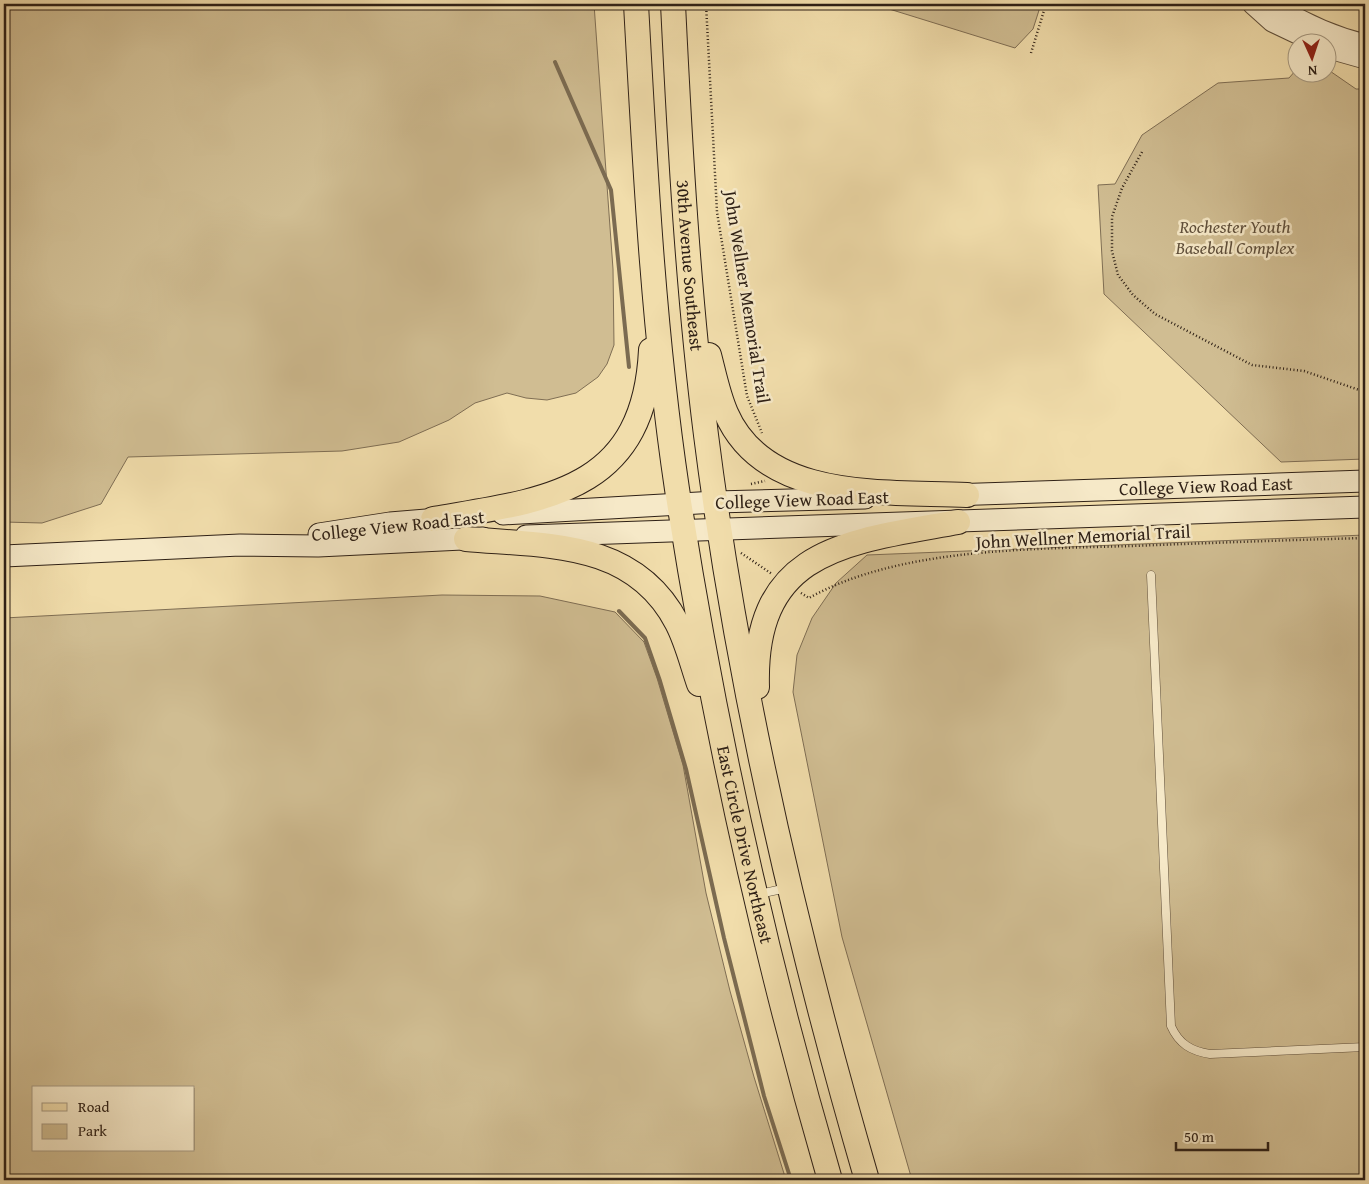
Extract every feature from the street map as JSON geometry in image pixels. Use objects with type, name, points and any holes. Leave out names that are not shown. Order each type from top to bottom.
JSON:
[{"type":"main road","name":"30th Avenue Southeast","points":[[636,4],[650,240],[668,414],[680,504]]},
{"type":"main road","name":"30th Avenue Southeast","points":[[673,4],[687,245],[697,356],[716,502],[726,528]]},
{"type":"main road","points":[[433,519],[500,508],[565,490],[591,476],[610,461],[622,447],[636,421],[648,376],[652,316],[650,240]]},
{"type":"main road","points":[[687,245],[707,346],[726,414],[744,442],[764,460],[802,480],[829,487],[967,495]]},
{"type":"main road","name":"College View Road East","points":[[240,545],[433,519],[680,504],[1365,481]]},
{"type":"main road","name":"East Circle Drive Northeast","points":[[680,504],[723,754],[786,1021],[830,1180]]},
{"type":"main road","name":"College View Road East","points":[[4,556],[240,545],[318,546],[726,528],[958,522],[1365,507]]},
{"type":"main road","points":[[766,789],[757,690],[758,651],[765,621],[786,584],[816,558],[838,547],[875,537],[958,522]]},
{"type":"main road","name":"East Circle Drive Northeast","points":[[726,528],[729,594],[766,789],[813,989],[867,1180]]},
{"type":"main road","points":[[466,539],[587,552],[615,561],[645,582],[660,597],[677,624],[723,754]]},
{"type":"street","points":[[1252,4],[1272,22],[1293,32]]},
{"type":"street","points":[[1274,4],[1296,18],[1321,30],[1365,44]]},
{"type":"street","points":[[1336,51],[1365,59]]},
{"type":"lane","points":[[1151,575],[1171,1026],[1175,1036],[1193,1051],[1210,1054],[1365,1047]]},
{"type":"lane","points":[[755,895],[789,887]]},
{"type":"path","name":"John Wellner Memorial Trail","points":[[706,4],[717,212],[747,396],[763,436]]},
{"type":"path","points":[[1031,53],[1046,4]]},
{"type":"path","points":[[1142,152],[1122,188],[1112,217],[1112,251],[1118,275],[1132,295],[1155,314],[1252,365],[1304,371],[1365,392]]},
{"type":"path","points":[[748,484],[767,481],[778,469]]},
{"type":"path","name":"John Wellner Memorial Trail","points":[[726,528],[735,548],[809,598],[853,577],[932,560],[1012,549],[1365,538]]},
{"type":"green space","points":[[4,4],[594,4],[613,269],[614,345],[607,364],[598,377],[576,393],[547,400],[526,398],[507,393],[475,403],[449,420],[399,442],[342,451],[128,457],[101,504],[42,523],[4,522]]},
{"type":"green space","points":[[873,4],[1041,4],[1033,29],[1015,48]]},
{"type":"green space","name":"Rochester Youth Baseball Complex","points":[[1336,75],[1356,89],[1365,89],[1365,459],[1281,462],[1104,294],[1098,185],[1115,184],[1142,135],[1218,83],[1286,78],[1286,82],[1336,82]]},
{"type":"green space","points":[[1365,535],[1365,1180],[912,1180],[842,937],[793,692],[797,655],[812,618],[836,583],[867,555]]},
{"type":"green space","points":[[442,595],[540,596],[615,612],[644,642],[657,678],[683,765],[706,893],[730,991],[786,1180],[4,1180],[4,618]]},
{"type":"waterway","points":[[555,62],[611,190],[629,367]]},
{"type":"waterway","points":[[619,611],[645,638],[660,681],[686,769],[724,938],[764,1096],[791,1180]]}]
